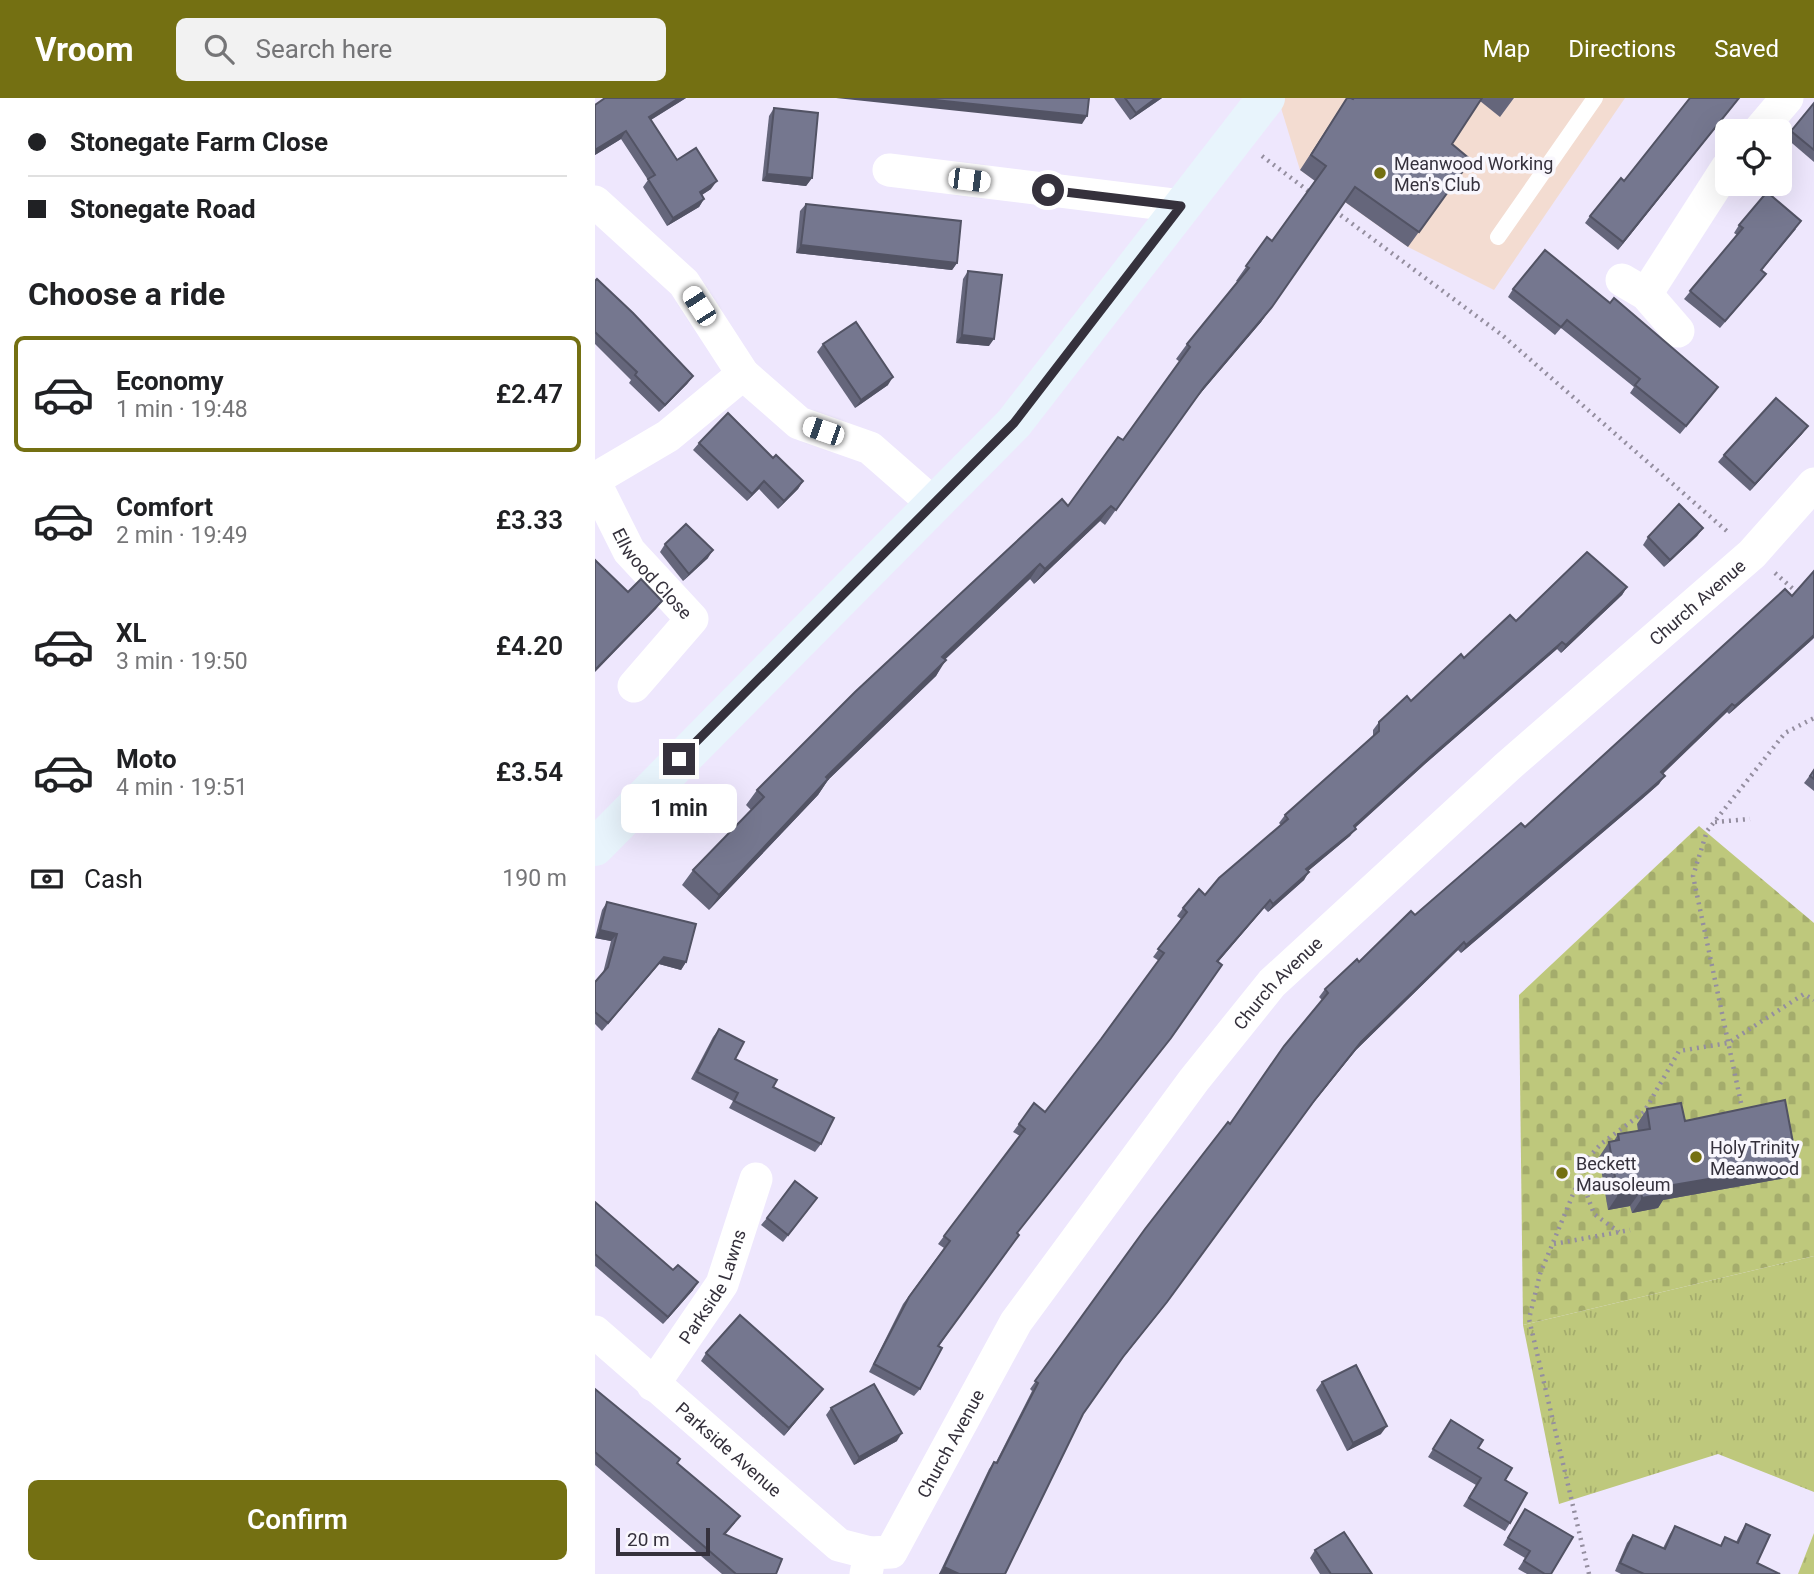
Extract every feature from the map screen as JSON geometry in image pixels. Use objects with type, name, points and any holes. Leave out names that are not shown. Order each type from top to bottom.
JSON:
[{"type":"main road","points":[[595,847],[659,779],[1014,423],[1266,98]]},
{"type":"street","points":[[1769,119],[1787,98]]},
{"type":"street","points":[[889,170],[1181,206]]},
{"type":"street","points":[[1678,331],[1634,287],[1715,183]]},
{"type":"street","points":[[595,202],[684,283],[743,374],[799,423],[870,448],[935,505]]},
{"type":"street","points":[[595,481],[667,436],[743,374]]},
{"type":"street","name":"Ellwood Close","points":[[595,481],[628,551],[692,619],[634,686]]},
{"type":"street","name":"Church Avenue","points":[[868,1563],[891,1552],[1016,1322],[1194,1080],[1272,983],[1507,767],[1752,554],[1814,484]]},
{"type":"street","name":"Parkside Lawns","points":[[653,1385],[722,1284],[756,1179]]},
{"type":"street","name":"Parkside Avenue","points":[[595,1332],[839,1545],[868,1563]]},
{"type":"lane","points":[[1498,237],[1595,98]]},
{"type":"path","points":[[1236,137],[1312,193]]},
{"type":"path","points":[[1334,210],[1503,335],[1804,598]]},
{"type":"path","points":[[1741,1102],[1693,876],[1707,831],[1785,733],[1814,718]]},
{"type":"path","points":[[1714,822],[1750,819]]},
{"type":"path","points":[[1589,1574],[1529,1319],[1540,1275],[1588,1158],[1601,1144],[1644,1112],[1679,1051],[1728,1043],[1804,994],[1814,1000]]},
{"type":"path","points":[[1580,1175],[1594,1214],[1607,1226],[1620,1232]]},
{"type":"path","points":[[1554,1244],[1630,1230]]},
{"type":"shaded area","points":[[1278,98],[1625,98],[1494,290],[1408,247],[1300,170]]},
{"type":"green space","points":[[1699,826],[1814,923],[1814,1256],[1523,1325],[1519,995]]},
{"type":"green space","points":[[1814,1256],[1814,1492],[1718,1454],[1559,1504],[1523,1325]]},
{"type":"green space","points":[[1814,1533],[1814,1574],[1798,1574]]},
{"type":"building","points":[[605,98],[679,98],[649,117],[677,160],[696,148],[717,181],[700,192],[704,199],[673,218],[648,179],[655,175],[626,131],[595,150],[595,105]]},
{"type":"building","points":[[916,98],[1089,98],[1087,116]]},
{"type":"building","points":[[1125,98],[1156,98],[1136,113]]},
{"type":"building","points":[[1347,98],[1482,98],[1452,144],[1471,160],[1419,232],[1355,187],[1272,307],[1204,387],[1116,510],[1111,506],[1045,569],[1040,564],[942,657],[946,660],[826,777],[828,779],[719,895],[693,870],[764,797],[757,790],[855,692],[1062,499],[1068,506],[1118,437],[1123,440],[1190,347],[1187,344],[1249,268],[1246,266],[1267,237],[1272,241],[1326,166],[1311,155]]},
{"type":"building","points":[[1690,98],[1739,98],[1722,119],[1715,119],[1715,128],[1623,242],[1590,216],[1621,178],[1624,181]]},
{"type":"building","points":[[1814,103],[1814,150],[1792,130]]},
{"type":"building","points":[[774,108],[818,113],[812,178],[767,174]]},
{"type":"building","points":[[1764,196],[1772,196],[1801,221],[1761,270],[1766,274],[1725,321],[1690,291],[1743,228],[1739,225]]},
{"type":"building","points":[[806,204],[961,221],[957,263],[801,245]]},
{"type":"building","points":[[1545,250],[1610,303],[1614,298],[1718,387],[1686,426],[1635,385],[1640,379],[1567,320],[1561,327],[1513,289]]},
{"type":"building","points":[[968,271],[1002,275],[994,339],[962,335]]},
{"type":"building","points":[[597,279],[693,376],[665,405],[635,375],[637,372],[595,332]]},
{"type":"building","points":[[856,322],[893,377],[861,400],[823,344]]},
{"type":"building","points":[[1776,398],[1808,426],[1755,484],[1724,455]]},
{"type":"building","points":[[728,413],[773,458],[776,455],[803,481],[784,501],[764,481],[752,494],[699,443]]},
{"type":"building","points":[[1679,504],[1703,528],[1670,560],[1648,537]]},
{"type":"building","points":[[686,524],[713,550],[689,574],[665,544]]},
{"type":"building","points":[[1587,552],[1627,587],[1566,645],[1562,642],[1431,756],[1354,826],[1356,829],[1306,869],[1309,872],[1273,904],[1270,900],[1217,961],[1222,965],[1171,1038],[1017,1233],[1019,1235],[938,1346],[942,1348],[920,1389],[874,1364],[909,1297],[950,1241],[944,1236],[1025,1129],[1019,1124],[1034,1103],[1045,1112],[1101,1039],[1164,953],[1158,949],[1187,912],[1183,908],[1199,889],[1205,895],[1219,878],[1288,819],[1285,815],[1379,731],[1379,722],[1407,696],[1411,701],[1461,654],[1464,658],[1510,615],[1516,621]]},
{"type":"building","points":[[595,560],[628,592],[641,579],[662,601],[595,670]]},
{"type":"building","points":[[1814,571],[1814,635],[1735,706],[1732,704],[1661,772],[1665,776],[1648,791],[1466,945],[1464,942],[1361,1042],[1314,1101],[1083,1414],[1005,1574],[959,1574],[944,1567],[994,1462],[997,1463],[1038,1383],[1035,1381],[1145,1229],[1228,1122],[1230,1124],[1284,1046],[1328,993],[1325,989],[1357,959],[1359,962],[1411,911],[1415,915],[1521,823],[1525,827],[1785,589],[1792,596]]},
{"type":"building","points":[[607,902],[696,924],[686,962],[664,957],[608,1023],[595,1012],[595,982],[608,967],[617,934],[600,930]]},
{"type":"building","points":[[719,1029],[744,1042],[735,1059],[777,1080],[773,1087],[834,1118],[821,1144],[734,1101],[738,1093],[697,1072]]},
{"type":"building","name":"Holy Trinity Meanwood","points":[[1785,1100],[1797,1164],[1667,1186],[1668,1193],[1642,1198],[1641,1191],[1618,1195],[1609,1142],[1619,1140],[1618,1134],[1650,1129],[1647,1109],[1681,1103],[1685,1121]]},
{"type":"building","points":[[795,1181],[817,1198],[788,1235],[767,1218]]},
{"type":"building","points":[[595,1202],[673,1270],[678,1265],[698,1282],[668,1317],[595,1254]]},
{"type":"building","points":[[740,1315],[823,1389],[789,1428],[706,1353]]},
{"type":"building","points":[[1356,1365],[1387,1426],[1353,1443],[1322,1382]]},
{"type":"building","points":[[874,1384],[902,1433],[859,1457],[831,1408]]},
{"type":"building","points":[[595,1389],[680,1459],[677,1463],[740,1516],[724,1534],[782,1559],[776,1574],[736,1574],[595,1452]]},
{"type":"building","points":[[1451,1420],[1483,1440],[1478,1448],[1512,1468],[1505,1480],[1527,1493],[1510,1523],[1469,1498],[1481,1478],[1433,1449]]},
{"type":"building","points":[[1525,1509],[1573,1537],[1551,1574],[1545,1574],[1524,1561],[1530,1551],[1508,1538]]},
{"type":"building","points":[[1746,1524],[1770,1535],[1757,1563],[1780,1574],[1644,1574],[1620,1563],[1633,1535],[1665,1549],[1675,1526],[1721,1546],[1725,1537],[1738,1543]]},
{"type":"building","points":[[1344,1532],[1372,1574],[1331,1574],[1315,1550]]},
{"type":"place","name":"Meanwood Working Men's Club","points":[[1380,173]]},
{"type":"place","name":"Holy Trinity Meanwood","points":[[1696,1157]]},
{"type":"place","name":"Beckett Mausoleum","points":[[1562,1173]]},
{"type":"route","points":[[679,759],[1014,423],[1181,206],[1048,190]]}]
